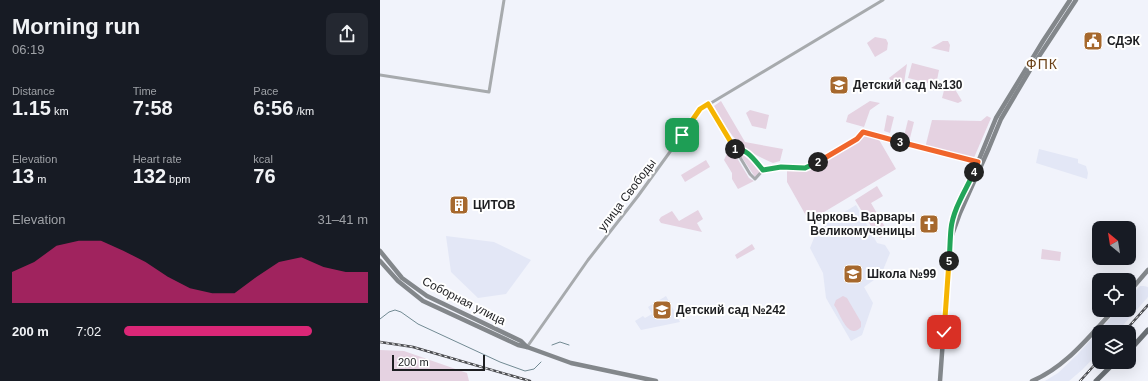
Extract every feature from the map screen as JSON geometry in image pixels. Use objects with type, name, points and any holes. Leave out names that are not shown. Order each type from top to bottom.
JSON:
[{"type":"main road","points":[[940,381],[951,229],[956,212],[996,118],[1070,0]]},
{"type":"main road","points":[[951,237],[1001,119],[1030,70],[1076,0]]},
{"type":"main road","name":"Соборная улица","points":[[380,251],[402,278],[427,296],[521,341],[527,347]]},
{"type":"main road","name":"Соборная улица","points":[[380,261],[398,282],[424,301],[518,345],[570,363],[656,381]]},
{"type":"main road","points":[[1136,284],[1148,270]]},
{"type":"main road","points":[[1032,381],[1047,374],[1072,355],[1107,317]]},
{"type":"main road","points":[[1136,339],[1148,326]]},
{"type":"main road","points":[[1136,344],[1148,330]]},
{"type":"main road","points":[[1096,381],[1108,369]]},
{"type":"main road","points":[[1100,381],[1112,369]]},
{"type":"street","points":[[380,74],[489,92],[504,0]]},
{"type":"street","name":"улица Свободы","points":[[527,347],[588,260],[634,201],[700,109],[883,0]]},
{"type":"street","points":[[708,104],[750,174],[755,179],[763,170],[781,167],[805,168],[816,164],[857,139],[863,132],[978,162]]},
{"type":"street","points":[[735,149],[741,148],[763,170]]},
{"type":"shaded area","points":[[875,37],[886,39],[888,43],[887,50],[875,57],[867,43]]},
{"type":"shaded area","points":[[943,41],[948,41],[950,45],[949,52],[931,48]]},
{"type":"shaded area","points":[[912,63],[939,70],[936,85],[908,78]]},
{"type":"shaded area","points":[[907,64],[904,83],[892,82],[889,78]]},
{"type":"shaded area","points":[[947,79],[950,81],[962,101],[958,103],[942,98]]},
{"type":"shaded area","points":[[721,101],[745,142],[783,149],[780,161],[773,163],[761,158],[737,141],[714,106]]},
{"type":"shaded area","points":[[870,101],[880,103],[870,110],[864,127],[846,122],[848,115]]},
{"type":"shaded area","points":[[750,110],[769,115],[766,129],[752,126],[746,113]]},
{"type":"shaded area","points":[[887,115],[894,117],[890,133],[884,131]]},
{"type":"shaded area","points":[[987,116],[991,118],[973,160],[925,148],[932,120],[981,121]]},
{"type":"shaded area","points":[[908,120],[914,122],[910,138],[904,136]]},
{"type":"shaded area","points":[[866,135],[878,138],[896,169],[809,221],[787,182],[787,171],[806,169],[822,163]]},
{"type":"shaded area","points":[[731,148],[749,178],[754,181],[738,189],[732,179],[732,173],[724,160],[729,149]]},
{"type":"shaded area","points":[[1039,149],[1078,159],[1078,163],[1086,166],[1088,173],[1087,179],[1036,163]]},
{"type":"shaded area","points":[[737,150],[744,152],[760,169],[760,173],[755,177]]},
{"type":"shaded area","points":[[706,160],[710,167],[685,182],[681,175]]},
{"type":"shaded area","points":[[877,186],[883,196],[871,203],[889,234],[880,238],[855,200]]},
{"type":"shaded area","name":"Школа №99","points":[[856,205],[877,243],[885,245],[890,253],[881,275],[864,287],[873,303],[862,335],[851,341],[826,298],[823,273],[810,248],[818,228]]},
{"type":"shaded area","points":[[698,210],[703,219],[697,223],[702,232],[661,223],[659,220],[661,217],[672,211],[679,221]]},
{"type":"shaded area","points":[[446,236],[494,242],[531,260],[506,294],[478,298],[451,272]]},
{"type":"shaded area","points":[[752,244],[755,249],[737,259],[735,255]]},
{"type":"shaded area","points":[[1042,249],[1061,252],[1060,261],[1041,259]]},
{"type":"shaded area","points":[[1140,286],[1148,287],[1148,297],[1136,311],[1136,290]]},
{"type":"shaded area","name":"Детский сад №242","points":[[666,296],[680,322],[641,330],[635,321],[643,316],[645,318],[652,314],[648,307]]},
{"type":"shaded area","points":[[843,296],[847,298],[861,322],[861,327],[857,330],[853,331],[846,326],[834,305],[836,300]]},
{"type":"shaded area","points":[[1112,317],[1130,317],[1123,325],[1104,325]]},
{"type":"shaded area","points":[[1092,339],[1092,359],[1083,369],[1069,381],[1045,381],[1058,373]]},
{"type":"shaded area","points":[[380,350],[404,351],[467,373],[469,381],[380,381]]},
{"type":"waterway","points":[[380,319],[389,312],[395,310],[401,312],[418,324],[500,362],[525,371],[534,369],[541,362]]},
{"type":"waterway","points":[[552,345],[560,342],[569,345]]},
{"type":"railway","points":[[1130,325],[1148,305]]},
{"type":"railway","points":[[380,342],[413,347],[530,381]]},
{"type":"railway","points":[[1080,381],[1092,368]]},
{"type":"place","name":"СДЭК","points":[[1093,41]]},
{"type":"place","name":"Детский сад №130","points":[[839,85]]},
{"type":"place","name":"ЦИТОВ","points":[[459,205]]},
{"type":"place","name":"Церковь Варвары Великомученицы","points":[[929,224]]},
{"type":"place","name":"Школа №99","points":[[853,274]]},
{"type":"place","name":"Детский сад №242","points":[[662,310]]},
{"type":"district","name":"ФПК","points":[[1042,64]]},
{"type":"route","points":[[682,135],[700,109],[708,104],[735,149],[741,148],[753,158],[763,170],[781,167],[805,168],[816,164],[857,139],[863,132],[978,162],[956,212],[951,229],[944,332]]}]
